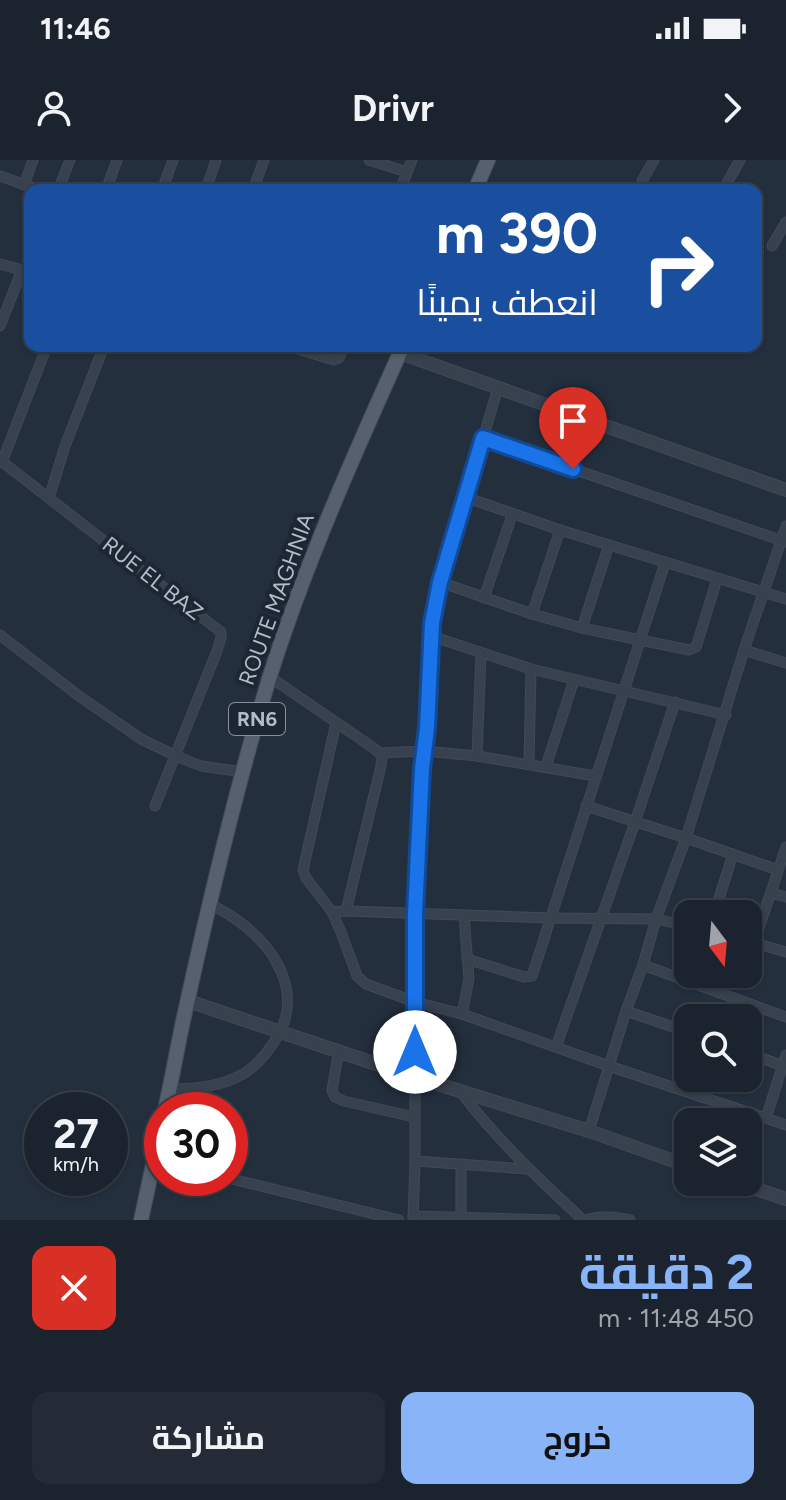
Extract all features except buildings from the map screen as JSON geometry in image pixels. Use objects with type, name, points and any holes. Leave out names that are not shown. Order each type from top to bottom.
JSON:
[{"type":"main road","points":[[478,184],[488,160]]},
{"type":"main road","name":"ROUTE MAGHNIA","points":[[169,1092],[209,904],[270,677],[324,527],[401,352]]},
{"type":"main road","points":[[141,1220],[148,1196]]},
{"type":"street","points":[[24,184],[33,160]]},
{"type":"street","points":[[60,184],[70,160]]},
{"type":"street","points":[[108,184],[117,160]]},
{"type":"street","points":[[164,184],[173,160]]},
{"type":"street","points":[[208,184],[216,160]]},
{"type":"street","points":[[255,184],[264,160]]},
{"type":"street","points":[[369,160],[407,172]]},
{"type":"street","points":[[402,184],[412,160]]},
{"type":"street","points":[[642,181],[654,160]]},
{"type":"street","points":[[726,184],[740,160]]},
{"type":"street","points":[[0,176],[24,185]]},
{"type":"street","points":[[772,246],[786,222]]},
{"type":"street","points":[[0,264],[24,270]]},
{"type":"street","points":[[0,326],[24,275]]},
{"type":"street","points":[[1,461],[45,352]]},
{"type":"street","points":[[49,498],[65,446],[102,352]]},
{"type":"street","points":[[308,352],[334,360],[342,352]]},
{"type":"street","points":[[407,352],[498,388],[786,490]]},
{"type":"street","points":[[498,388],[440,582],[431,636],[415,914],[413,1218],[555,1220]]},
{"type":"street","points":[[483,438],[783,541]]},
{"type":"street","name":"RUE EL BAZ","points":[[1,461],[221,632],[217,651],[176,756]]},
{"type":"street","points":[[465,497],[512,515],[786,599]]},
{"type":"street","points":[[484,598],[512,515]]},
{"type":"street","points":[[589,1131],[786,526]]},
{"type":"street","points":[[532,614],[560,530]]},
{"type":"street","points":[[582,628],[609,545]]},
{"type":"street","points":[[467,959],[531,977],[665,563]]},
{"type":"street","points":[[440,582],[582,628],[689,650],[696,647],[717,579]]},
{"type":"street","points":[[0,635],[141,739],[201,766],[243,772]]},
{"type":"street","points":[[431,636],[531,669],[726,715]]},
{"type":"street","points":[[744,650],[786,663]]},
{"type":"street","points":[[477,756],[481,653]]},
{"type":"street","points":[[529,764],[531,669]]},
{"type":"street","points":[[270,677],[380,753],[424,751],[477,756],[595,776]]},
{"type":"street","points":[[546,766],[574,680]]},
{"type":"street","points":[[556,1047],[675,702]]},
{"type":"street","points":[[336,723],[303,870],[308,882],[332,912],[361,981],[415,1002],[462,1014],[786,1125]]},
{"type":"street","points":[[346,911],[381,766],[380,753]]},
{"type":"street","points":[[155,806],[176,756]]},
{"type":"street","points":[[586,806],[778,870]]},
{"type":"street","points":[[762,915],[786,847]]},
{"type":"street","points":[[718,900],[733,854]]},
{"type":"street","points":[[771,893],[786,897]]},
{"type":"street","points":[[170,1089],[224,1083],[241,1075],[255,1066],[282,1032],[286,1015],[287,991],[273,957],[261,939],[245,924],[209,904]]},
{"type":"street","points":[[332,912],[656,919],[674,923]]},
{"type":"street","points":[[462,1014],[469,979],[464,915]]},
{"type":"street","points":[[762,945],[786,952]]},
{"type":"street","points":[[643,965],[786,1017]]},
{"type":"street","points":[[188,1001],[674,1161]]},
{"type":"street","points":[[626,1011],[674,1027]]},
{"type":"street","points":[[339,1050],[332,1090],[335,1097],[414,1117]]},
{"type":"street","points":[[762,1056],[784,1060],[766,1118]]},
{"type":"street","points":[[460,1091],[527,1169],[584,1220],[603,1217],[630,1220]]},
{"type":"street","points":[[415,1161],[527,1169]]},
{"type":"street","points":[[461,1164],[461,1218]]},
{"type":"street","points":[[248,1183],[399,1220]]},
{"type":"street","points":[[762,1191],[786,1199]]},
{"type":"route","points":[[415,1052],[415,914],[420,798],[432,623],[440,582],[483,438],[573,469]]}]
